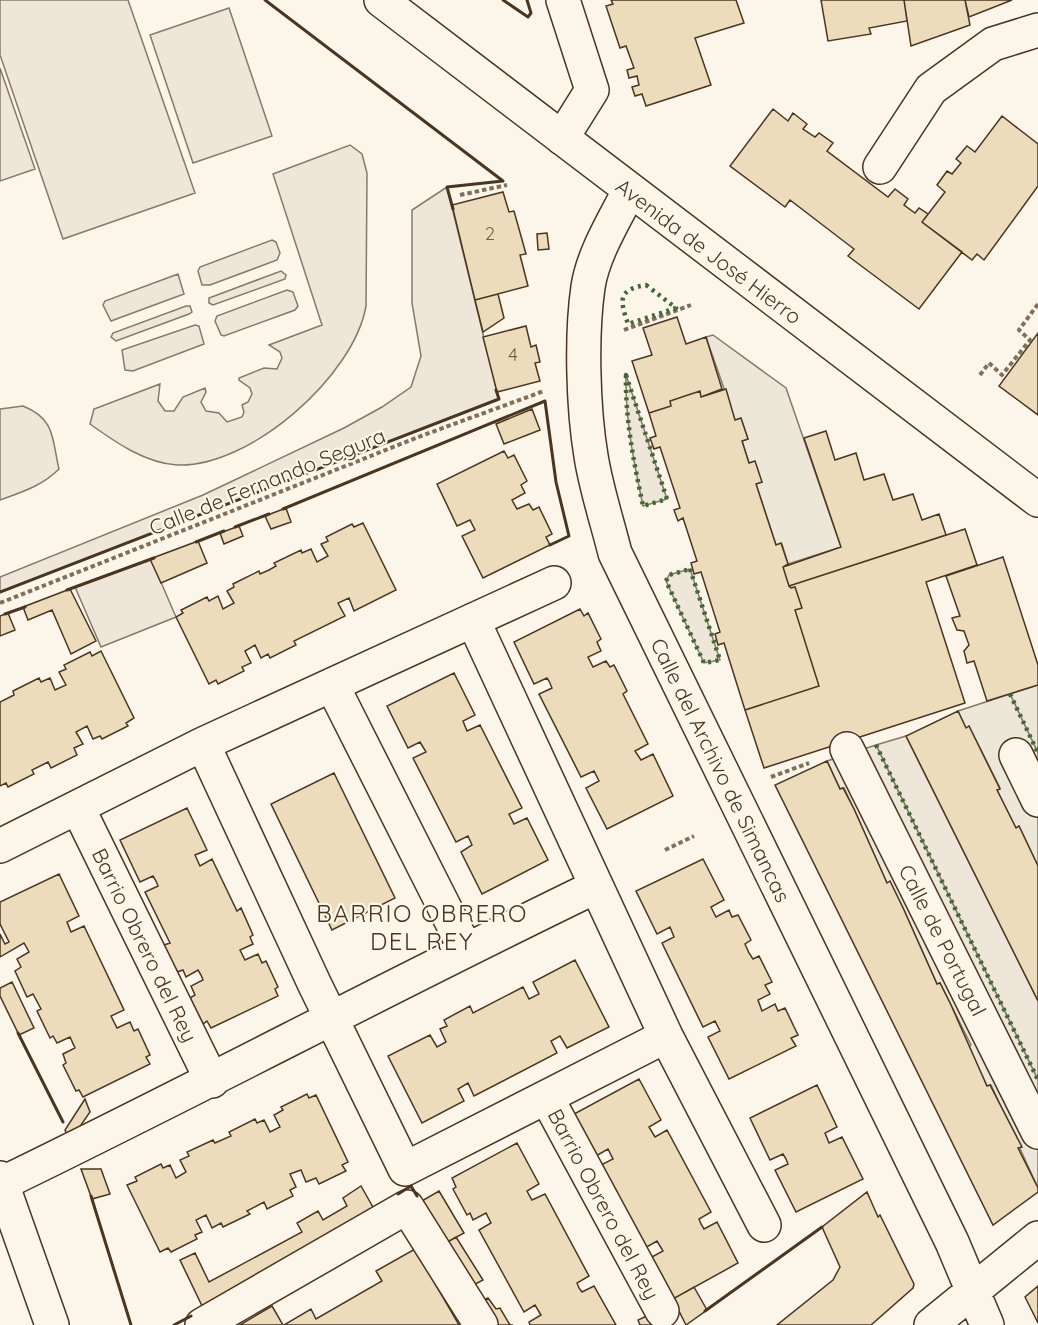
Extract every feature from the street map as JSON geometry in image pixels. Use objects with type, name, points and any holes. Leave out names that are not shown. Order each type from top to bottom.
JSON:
[{"type":"street","name":"Avenida de José Hierro","points":[[381,0],[629,191],[1038,500]]},
{"type":"street","points":[[561,138],[592,90],[563,0]]},
{"type":"street","points":[[880,167],[931,89],[993,44],[1038,30]]},
{"type":"street","name":"Calle del Archivo de Simancas","points":[[629,191],[604,242],[588,286],[585,339],[585,380],[591,455],[615,553],[952,1242],[987,1325]]},
{"type":"street","points":[[0,846],[203,744],[554,583]]},
{"type":"street","points":[[472,620],[666,1036],[764,1225]]},
{"type":"street","points":[[332,685],[466,950]]},
{"type":"street","name":"Barrio Obrero del Rey","points":[[203,744],[405,1169],[666,1036]]},
{"type":"street","name":"Calle de Portugal","points":[[847,749],[1038,1132]]},
{"type":"street","points":[[1016,755],[1038,800]]},
{"type":"street","name":"Barrio Obrero del Rey","points":[[78,808],[212,1081]]},
{"type":"street","points":[[52,1325],[1,1180],[212,1081],[466,950],[595,887]]},
{"type":"street","name":"Barrio Obrero del Rey","points":[[547,1098],[662,1311]]},
{"type":"street","points":[[202,1325],[407,1207],[481,1325]]},
{"type":"street","points":[[932,1325],[1038,1238]]},
{"type":"path","points":[[460,195],[507,185]]},
{"type":"path","points":[[980,375],[989,363],[1002,375],[1030,340],[1019,330],[1038,304]]},
{"type":"path","points":[[585,339],[632,328],[690,305]]},
{"type":"path","name":"Calle de Fernando Segura","points":[[0,603],[421,436],[547,390]]},
{"type":"path","points":[[731,792],[847,749]]},
{"type":"path","points":[[665,850],[694,836]]},
{"type":"shaded area","points":[[0,0],[128,0],[195,193],[63,239],[0,55]]},
{"type":"shaded area","points":[[229,8],[272,136],[193,163],[150,35]]},
{"type":"shaded area","points":[[0,68],[35,169],[0,181]]},
{"type":"shaded area","points":[[350,145],[362,154],[367,173],[366,306],[357,333],[342,361],[320,388],[294,413],[266,434],[236,451],[206,462],[177,465],[153,460],[120,444],[90,424],[94,409],[160,384],[158,401],[165,411],[174,411],[183,397],[205,388],[206,392],[201,402],[206,411],[219,413],[227,422],[242,417],[244,412],[242,405],[248,402],[252,394],[250,388],[239,378],[264,368],[277,369],[282,358],[280,352],[269,345],[322,325],[273,174]]},
{"type":"shaded area","points":[[447,187],[499,399],[0,592],[0,577],[203,495],[344,428],[382,407],[411,387],[421,356],[412,303],[412,210]]},
{"type":"shaded area","points":[[272,240],[276,242],[280,253],[277,260],[210,285],[202,285],[198,271],[200,267]]},
{"type":"shaded area","points":[[281,271],[286,275],[285,279],[213,305],[209,303],[209,298]]},
{"type":"shaded area","points":[[178,274],[184,294],[111,321],[103,305],[105,301]]},
{"type":"shaded area","points":[[287,290],[293,292],[298,306],[295,310],[224,336],[221,335],[215,321],[217,316]]},
{"type":"shaded area","points":[[190,306],[192,312],[189,314],[116,341],[111,337],[113,333]]},
{"type":"shaded area","points":[[195,325],[199,326],[204,344],[133,371],[125,370],[122,350]]},
{"type":"shaded area","points":[[713,335],[786,388],[841,547],[788,564],[782,544],[776,545],[756,484],[762,482],[749,463],[742,441],[748,439],[741,419],[735,420],[706,337]]},
{"type":"shaded area","points":[[626,375],[667,499],[643,506],[633,457]]},
{"type":"shaded area","points":[[23,406],[42,417],[47,424],[51,432],[59,469],[39,484],[0,500],[0,409]]},
{"type":"shaded area","points":[[151,559],[176,617],[101,647],[75,587]]},
{"type":"shaded area","points":[[690,569],[720,660],[704,663],[666,581],[669,575]]},
{"type":"shaded area","points":[[1038,685],[1038,753],[1010,694]]},
{"type":"shaded area","points":[[1010,694],[1038,753],[1038,866],[1019,826],[1016,828],[997,790],[1000,788],[969,726],[966,728],[958,711]]},
{"type":"shaded area","points":[[906,736],[1038,1001],[1038,1080],[876,745]]},
{"type":"shaded area","points":[[876,745],[1038,1080],[1038,1188],[991,1085],[987,1086],[968,1047],[971,1045],[940,983],[937,984],[890,882],[887,883],[844,788],[840,789],[827,761]]},
{"type":"building","points":[[611,0],[736,0],[744,23],[695,38],[711,85],[646,106],[642,94],[635,96],[632,87],[639,85],[637,76],[629,78],[627,70],[634,68],[626,46],[620,48],[606,6],[613,4]]},
{"type":"building","points":[[821,0],[904,0],[907,21],[869,28],[871,34],[828,41]]},
{"type":"building","points":[[904,0],[965,0],[970,25],[911,46]]},
{"type":"building","points":[[965,0],[1012,0],[969,17]]},
{"type":"building","points":[[773,109],[788,121],[793,113],[807,124],[803,129],[815,137],[819,133],[833,143],[827,151],[888,197],[895,189],[908,199],[904,205],[915,213],[919,208],[928,214],[922,222],[962,252],[919,309],[848,256],[854,249],[790,200],[785,207],[730,166]]},
{"type":"building","points":[[1002,116],[1038,144],[1038,186],[984,260],[977,254],[972,260],[922,222],[945,192],[937,185],[947,171],[952,174],[961,163],[956,159],[967,146],[975,152]]},
{"type":"building","points":[[503,192],[509,212],[514,211],[526,254],[520,255],[528,286],[475,300],[452,205]]},
{"type":"building","points":[[547,233],[549,249],[538,250],[537,234]]},
{"type":"building","points":[[498,294],[504,318],[483,332],[475,300]]},
{"type":"building","points":[[677,317],[686,344],[706,337],[722,389],[701,397],[700,391],[670,401],[671,406],[649,413],[632,361],[652,355],[643,328]]},
{"type":"building","points":[[526,326],[531,347],[536,345],[540,362],[535,363],[540,381],[497,392],[483,337]]},
{"type":"building","points":[[1038,333],[1038,415],[999,386]]},
{"type":"building","points":[[726,389],[735,420],[741,418],[748,439],[742,441],[749,463],[755,461],[762,482],[756,484],[776,545],[781,543],[788,564],[783,567],[789,586],[795,587],[802,608],[795,610],[819,686],[745,710],[724,643],[718,645],[715,634],[720,632],[701,572],[694,574],[691,563],[697,561],[683,518],[678,521],[674,510],[680,508],[660,447],[654,449],[650,438],[656,436],[649,413],[671,406],[670,401],[700,391],[701,397]]},
{"type":"building","points":[[532,409],[540,430],[504,444],[496,424]]},
{"type":"building","points":[[826,431],[835,460],[856,453],[864,480],[884,474],[893,500],[913,494],[922,520],[939,514],[946,535],[789,586],[783,567],[841,547],[804,438]]},
{"type":"building","points":[[504,451],[508,458],[514,455],[527,481],[521,485],[525,493],[512,500],[517,509],[529,504],[533,510],[539,507],[552,534],[546,537],[550,545],[483,578],[462,536],[475,530],[470,520],[457,526],[437,484]]},
{"type":"building","points":[[286,508],[291,522],[271,529],[265,516]]},
{"type":"building","points":[[363,523],[396,590],[354,611],[349,598],[338,603],[345,616],[294,641],[296,645],[270,658],[268,654],[261,658],[255,645],[245,651],[251,663],[242,667],[244,671],[218,684],[216,680],[209,684],[176,617],[183,613],[181,610],[207,597],[209,601],[218,596],[223,609],[234,603],[227,591],[234,587],[233,584],[259,571],[260,574],[269,570],[276,566],[274,563],[301,550],[302,553],[311,549],[317,562],[328,556],[321,544],[328,541],[326,537],[352,524],[354,527]]},
{"type":"building","points":[[239,526],[243,536],[224,544],[220,533]]},
{"type":"building","points":[[965,529],[977,565],[926,582],[965,703],[764,768],[745,710],[819,686],[795,610],[802,608],[795,587],[789,586]]},
{"type":"building","points":[[198,541],[207,563],[161,583],[150,559]]},
{"type":"building","points":[[1003,557],[1038,665],[1038,685],[987,701],[974,661],[967,663],[964,651],[969,645],[964,631],[957,630],[952,618],[960,616],[946,576]]},
{"type":"building","points":[[70,589],[96,641],[71,654],[52,610],[28,620],[23,607]]},
{"type":"building","points":[[580,609],[584,616],[588,613],[601,639],[597,642],[601,651],[588,657],[593,667],[606,661],[610,667],[614,665],[627,691],[623,694],[648,744],[635,751],[641,760],[653,754],[673,796],[607,829],[586,788],[599,781],[594,771],[581,777],[539,694],[552,688],[549,681],[547,678],[534,684],[514,642]]},
{"type":"building","points":[[8,613],[15,630],[0,636],[0,616]]},
{"type":"building","points":[[101,651],[134,718],[126,723],[128,726],[102,739],[100,736],[93,739],[87,726],[76,732],[83,744],[74,748],[77,755],[51,768],[48,762],[32,770],[34,774],[8,787],[6,783],[0,786],[0,702],[14,695],[13,691],[39,678],[41,682],[50,678],[55,690],[66,685],[59,672],[66,669],[64,665],[90,652],[92,656]]},
{"type":"building","points":[[454,673],[475,715],[463,721],[467,731],[480,725],[522,808],[509,814],[514,824],[527,818],[548,860],[482,894],[461,852],[472,845],[468,836],[456,842],[413,758],[426,752],[420,742],[408,748],[387,706]]},
{"type":"building","points":[[958,711],[966,728],[969,726],[1000,789],[997,790],[1016,828],[1019,826],[1038,866],[1038,1001],[906,736]]},
{"type":"building","points":[[827,761],[840,789],[843,788],[854,809],[887,883],[890,881],[937,984],[940,983],[951,1005],[987,1086],[990,1085],[1022,1147],[1018,1148],[1038,1188],[1038,1192],[993,1225],[775,785]]},
{"type":"building","points":[[334,773],[395,898],[332,930],[271,804]]},
{"type":"building","points":[[187,808],[207,850],[195,855],[200,866],[212,859],[237,911],[241,908],[253,935],[250,937],[253,944],[240,950],[245,960],[258,954],[262,963],[266,961],[278,987],[275,989],[278,996],[211,1028],[207,1021],[203,1024],[190,998],[195,995],[191,986],[203,980],[201,975],[198,970],[186,977],[183,970],[177,972],[164,945],[170,943],[145,892],[158,886],[156,881],[153,876],[140,882],[120,840]]},
{"type":"building","points":[[703,859],[724,900],[711,907],[716,917],[729,910],[732,917],[738,915],[751,940],[745,944],[749,953],[753,959],[759,956],[772,982],[765,985],[770,994],[758,1000],[762,1011],[775,1004],[778,1011],[785,1008],[798,1035],[791,1038],[796,1046],[729,1079],[708,1037],[720,1031],[715,1021],[703,1027],[662,943],[674,937],[670,927],[657,934],[636,891]]},
{"type":"building","points":[[59,874],[79,916],[67,922],[71,932],[84,926],[124,1010],[111,1016],[117,1028],[130,1022],[134,1031],[138,1029],[150,1055],[146,1057],[150,1064],[83,1097],[79,1090],[76,1091],[63,1065],[66,1063],[63,1054],[75,1048],[70,1037],[57,1043],[53,1036],[50,1038],[37,1011],[41,1009],[33,994],[27,997],[15,971],[21,967],[17,959],[29,952],[24,943],[0,957],[0,934],[5,944],[9,942],[0,924],[0,902]]},
{"type":"building","points":[[575,960],[609,1027],[567,1048],[560,1036],[551,1041],[557,1053],[474,1096],[468,1083],[458,1089],[464,1101],[422,1123],[388,1056],[430,1035],[437,1047],[446,1042],[440,1029],[447,1026],[444,1020],[470,1006],[473,1013],[523,987],[529,999],[539,994],[533,982]]},
{"type":"building","points":[[12,982],[34,1028],[19,1035],[0,996],[0,988]]},
{"type":"building","points":[[639,1079],[661,1120],[649,1127],[655,1137],[667,1130],[711,1212],[699,1219],[701,1224],[704,1229],[717,1222],[738,1263],[673,1299],[650,1258],[663,1251],[657,1241],[645,1248],[601,1165],[613,1159],[608,1149],[596,1156],[574,1114]]},
{"type":"building","points":[[817,1085],[837,1127],[825,1133],[829,1143],[842,1137],[863,1179],[796,1212],[775,1170],[788,1164],[786,1159],[783,1154],[770,1160],[750,1118]]},
{"type":"building","points":[[307,1094],[309,1098],[316,1095],[348,1162],[342,1165],[346,1171],[319,1184],[316,1178],[306,1182],[301,1170],[290,1174],[296,1187],[290,1190],[293,1196],[267,1209],[264,1202],[247,1211],[250,1214],[223,1227],[221,1223],[212,1228],[206,1215],[196,1220],[202,1232],[195,1235],[197,1239],[171,1252],[168,1248],[160,1252],[127,1185],[137,1181],[135,1177],[161,1164],[163,1168],[170,1165],[176,1178],[186,1172],[180,1160],[189,1156],[187,1152],[213,1140],[215,1143],[231,1136],[229,1132],[255,1119],[257,1123],[264,1120],[270,1132],[280,1127],[274,1115],[283,1110],[281,1107]]},
{"type":"building","points":[[85,1099],[90,1112],[70,1141],[65,1130]]},
{"type":"building","points":[[517,1143],[539,1184],[527,1191],[529,1195],[532,1200],[545,1194],[589,1276],[577,1283],[579,1288],[582,1292],[594,1286],[616,1325],[530,1325],[529,1322],[541,1315],[535,1305],[524,1312],[479,1230],[491,1223],[486,1213],[473,1220],[470,1213],[467,1215],[453,1189],[456,1187],[452,1178]]},
{"type":"building","points":[[81,1169],[101,1169],[110,1194],[92,1199]]},
{"type":"building","points":[[361,1186],[374,1209],[204,1310],[180,1260],[195,1253],[209,1282],[302,1232],[297,1223],[318,1211],[323,1220],[347,1206],[343,1198]]},
{"type":"building","points":[[439,1191],[464,1233],[444,1244],[420,1202]]},
{"type":"building","points":[[867,1192],[914,1284],[913,1288],[871,1325],[777,1325],[833,1280],[840,1267],[822,1227]]},
{"type":"building","points":[[456,1237],[483,1280],[470,1287],[444,1244]]},
{"type":"building","points":[[415,1249],[459,1325],[284,1325],[311,1309],[316,1319],[382,1281],[376,1271]]},
{"type":"building","points":[[1038,1286],[1038,1323],[1025,1297]]},
{"type":"building","points":[[694,1287],[707,1310],[686,1325],[673,1299]]},
{"type":"building","points":[[488,1298],[496,1309],[500,1308],[510,1325],[494,1325],[480,1302]]},
{"type":"building","points":[[272,1306],[283,1325],[240,1325]]},
{"type":"building","points":[[659,1310],[667,1325],[640,1325],[638,1320]]},
{"type":"hedge","points":[[646,285],[676,308],[628,324],[623,308],[623,297],[630,290],[646,285]]},
{"type":"hedge","points":[[626,375],[667,499],[643,506],[633,457],[626,375]]},
{"type":"hedge","points":[[690,569],[720,660],[704,663],[666,581],[669,575],[690,569]]},
{"type":"hedge","points":[[1010,694],[1038,753]]},
{"type":"hedge","points":[[876,745],[1038,1080]]},
{"type":"wall","points":[[265,0],[503,181],[447,187],[453,209]]},
{"type":"wall","points":[[503,0],[528,17],[531,13],[527,0]]},
{"type":"wall","points":[[0,592],[499,399],[496,390]]},
{"type":"wall","points":[[283,509],[545,401],[556,482],[569,536],[550,545]]},
{"type":"wall","points":[[235,527],[269,514]]},
{"type":"wall","points":[[196,542],[224,531]]},
{"type":"wall","points":[[67,590],[154,558]]},
{"type":"wall","points":[[5,614],[25,607]]},
{"type":"wall","points":[[18,1033],[63,1122]]},
{"type":"wall","points":[[398,1194],[411,1186],[417,1196]]},
{"type":"wall","points":[[91,1196],[131,1325]]},
{"type":"wall","points":[[705,1311],[822,1227]]},
{"type":"wall","points":[[174,1325],[191,1316]]},
{"type":"district","name":"BARRIO OBRERO DEL REY","points":[[422,927]]}]
